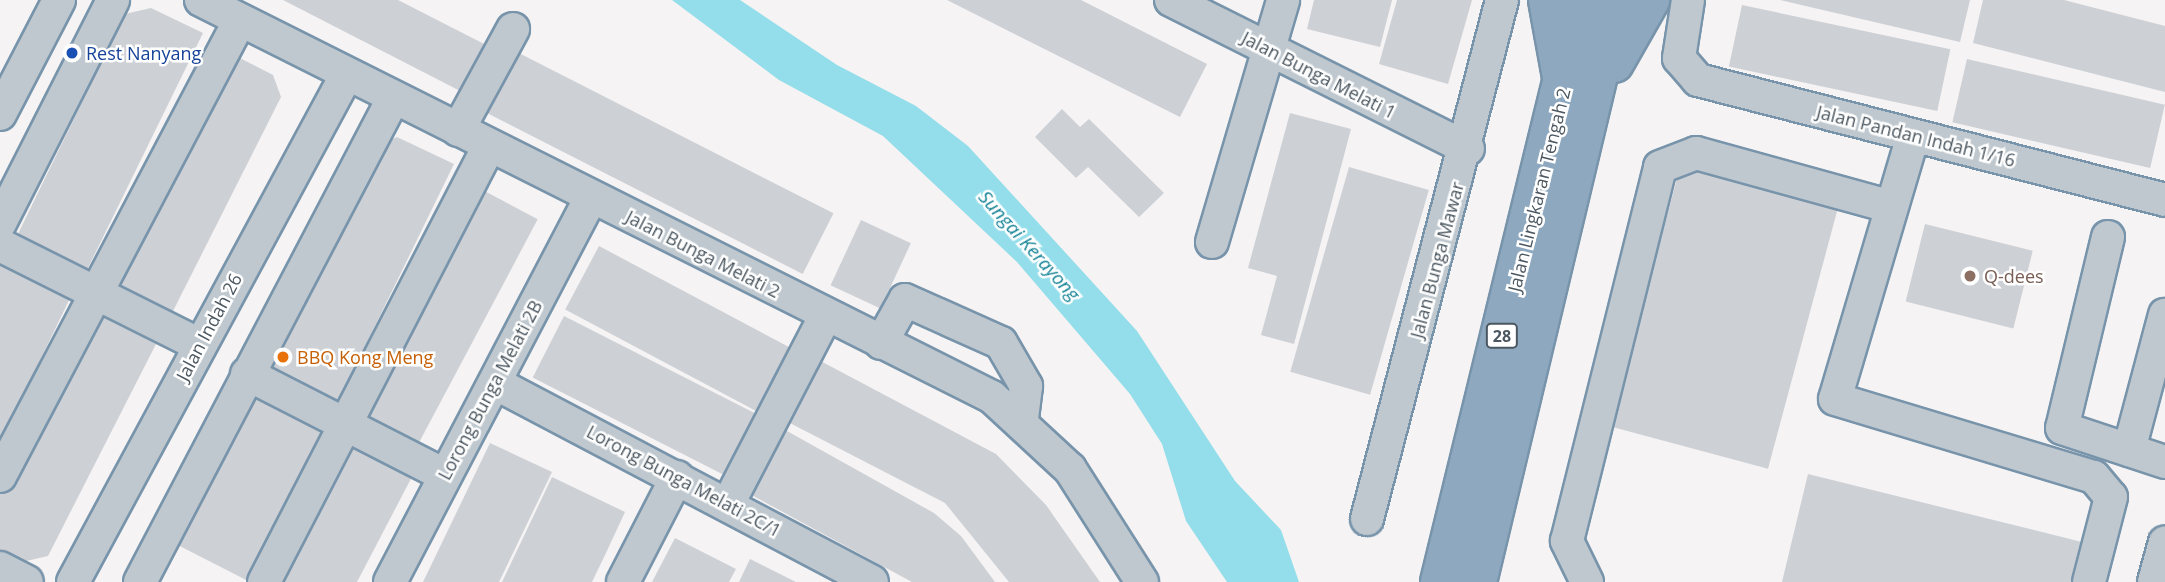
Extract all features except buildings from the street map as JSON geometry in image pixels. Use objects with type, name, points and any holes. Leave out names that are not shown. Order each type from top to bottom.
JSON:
[{"type":"highway","points":[[1548,0],[1581,93]]},
{"type":"highway","name":"Jalan Lingkaran Tengah 2","points":[[1477,582],[1581,93],[1582,0]]},
{"type":"highway","name":"Jalan Lingkaran Tengah 2","points":[[1440,582],[1581,93],[1616,0]]},
{"type":"highway","points":[[1581,93],[1650,0]]},
{"type":"street","points":[[0,114],[59,0]]},
{"type":"street","points":[[0,223],[113,0]]},
{"type":"street","name":"Jalan Bunga Melati 2","points":[[201,0],[992,397],[1022,420],[1070,469],[1142,582]]},
{"type":"street","name":"Jalan Bunga Melati 1","points":[[1171,0],[1468,149]]},
{"type":"street","points":[[1212,242],[1283,0]]},
{"type":"street","name":"Jalan Bunga Mawar","points":[[1367,519],[1468,149],[1502,0]]},
{"type":"street","name":"Jalan Pandan Indah 1/16","points":[[1688,0],[1679,58],[1698,80],[2165,200]]},
{"type":"street","points":[[0,476],[240,20]]},
{"type":"street","points":[[458,130],[513,29]]},
{"type":"street","name":"Jalan Indah 26","points":[[73,582],[198,344],[347,74]]},
{"type":"street","points":[[140,582],[394,97]]},
{"type":"street","points":[[1913,136],[1889,206],[1835,399],[2094,477],[2111,497],[2088,582]]},
{"type":"street","points":[[264,582],[348,424],[489,146]]},
{"type":"street","points":[[1587,582],[1567,541],[1660,167],[1696,153],[1889,206]]},
{"type":"street","name":"Lorong Bunga Melati 2B","points":[[390,582],[591,198]]},
{"type":"street","points":[[2108,237],[2062,428],[2165,461]]},
{"type":"street","points":[[0,245],[198,344]]},
{"type":"street","points":[[881,343],[905,300],[1001,343],[1026,386],[1022,420]]},
{"type":"street","points":[[728,504],[826,315]]},
{"type":"street","points":[[2129,450],[2165,315]]},
{"type":"street","points":[[247,374],[444,475]]},
{"type":"street","name":"Lorong Bunga Melati 2C/1","points":[[495,383],[728,504],[866,580]]},
{"type":"street","points":[[623,582],[677,477]]},
{"type":"street","points":[[2154,582],[2165,542]]},
{"type":"street","points":[[0,568],[27,582]]},
{"type":"water","name":"Sungai Kerayong","points":[[672,0],[740,0],[837,65],[916,106],[968,146],[1137,331],[1235,481],[1281,530],[1299,582],[1227,582],[1186,521],[1162,444],[1130,394],[1017,262],[883,136],[779,80]]},
{"type":"place","name":"Rest Nanyang","points":[[72,53]]},
{"type":"place","name":"Q-dees","points":[[1970,276]]},
{"type":"place","name":"BBQ Kong Meng","points":[[283,357]]}]
